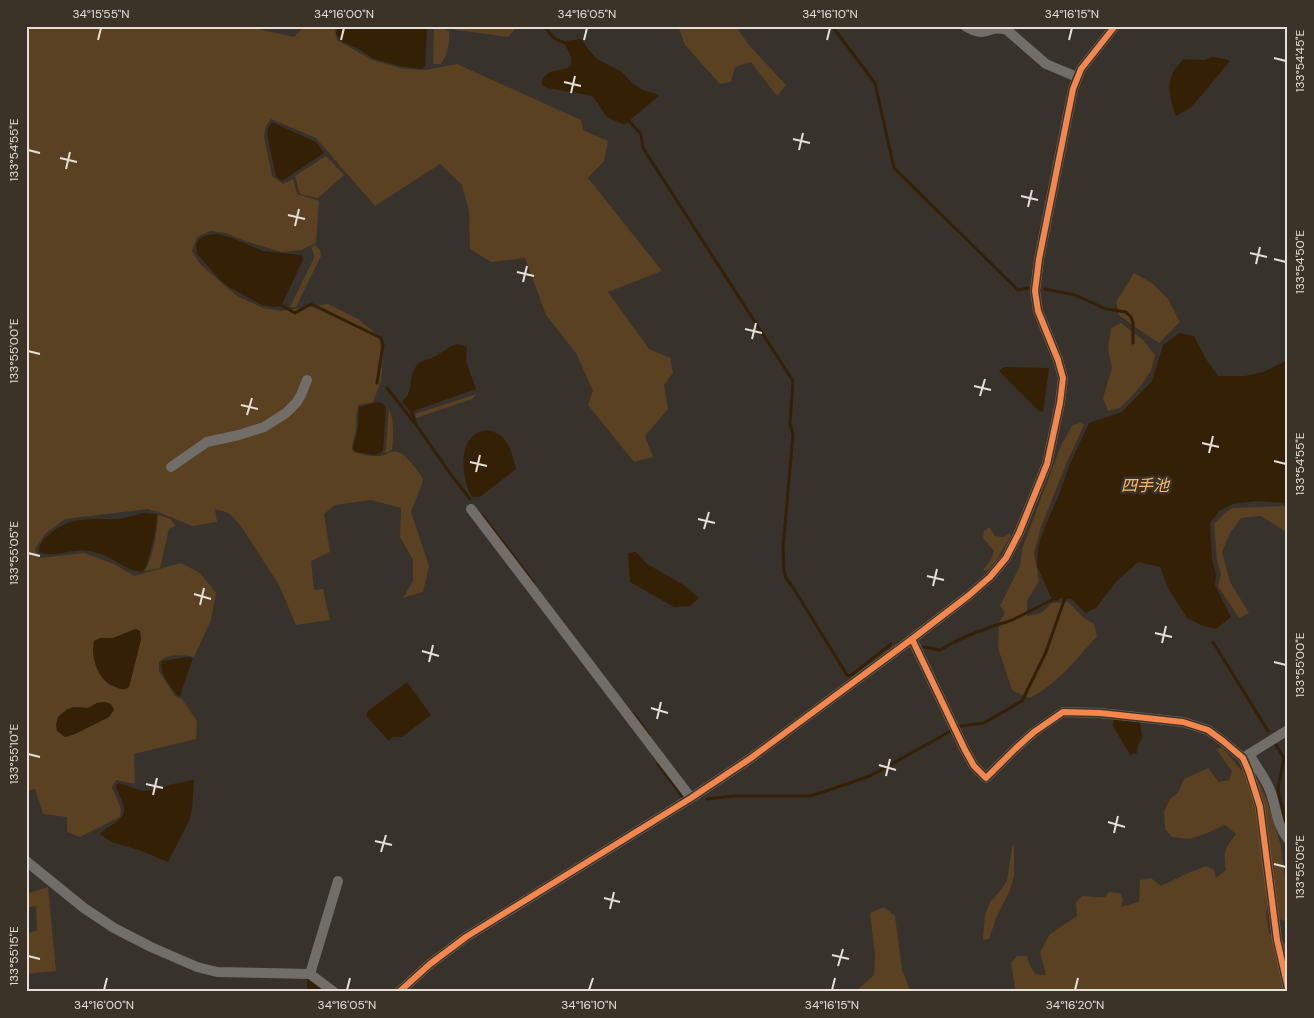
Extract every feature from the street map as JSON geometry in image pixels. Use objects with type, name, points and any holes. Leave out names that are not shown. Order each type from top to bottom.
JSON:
[{"type":"street","points":[[965,26],[980,32],[994,28],[1007,30],[1046,64],[1077,77]]},
{"type":"street","points":[[399,992],[430,964],[466,937],[751,758],[912,640],[990,578],[1006,558],[1019,533],[1047,464],[1060,403],[1063,378],[1058,360],[1038,311],[1035,291],[1039,260],[1072,89],[1081,69],[1115,26]]},
{"type":"street","points":[[171,467],[207,442],[264,427],[286,413],[296,403],[307,380]]},
{"type":"street","points":[[471,509],[690,798]]},
{"type":"street","points":[[912,640],[974,766],[986,778],[1034,732],[1064,712],[1100,713],[1183,722],[1208,730],[1246,756],[1269,789],[1281,831],[1288,839]]},
{"type":"street","points":[[1246,756],[1288,730]]},
{"type":"street","points":[[1246,756],[1260,806],[1276,940],[1288,988]]},
{"type":"street","points":[[26,862],[84,908],[114,928],[197,967],[218,972],[310,974],[334,992]]},
{"type":"street","points":[[310,974],[338,881]]},
{"type":"shaded area","points":[[26,26],[247,26],[294,37],[305,26],[338,26],[335,30],[337,40],[372,60],[404,69],[426,70],[457,64],[581,120],[583,130],[608,141],[604,161],[588,178],[662,271],[608,292],[649,349],[670,358],[673,373],[664,385],[668,409],[645,436],[653,457],[634,462],[588,405],[593,391],[576,353],[546,315],[525,258],[491,262],[470,249],[469,211],[462,185],[440,164],[375,206],[316,138],[271,119],[266,126],[264,136],[272,176],[283,184],[293,179],[297,194],[319,201],[316,243],[301,250],[282,252],[225,233],[210,231],[197,237],[192,251],[200,264],[237,296],[263,308],[281,311],[328,304],[358,319],[379,336],[383,359],[381,381],[373,402],[359,405],[352,450],[371,456],[379,456],[394,451],[401,453],[422,477],[423,481],[411,512],[429,566],[423,592],[403,598],[413,581],[413,560],[400,537],[401,508],[371,500],[335,505],[324,514],[330,552],[311,561],[314,590],[323,589],[330,620],[296,625],[279,585],[241,526],[229,513],[215,509],[217,522],[192,526],[148,509],[65,519],[46,533],[35,549],[39,558],[84,553],[114,564],[134,576],[181,563],[200,573],[216,593],[211,620],[194,657],[175,655],[166,657],[159,662],[159,671],[175,696],[182,699],[197,721],[196,739],[134,754],[135,784],[116,780],[112,787],[121,809],[120,817],[80,837],[67,832],[67,817],[43,814],[35,789],[26,791]],"holes":[[[135,629],[140,631],[141,639],[129,687],[121,689],[100,638],[113,638]],[[105,702],[114,709],[109,717],[65,737],[73,707],[88,708],[97,703]]]},
{"type":"shaded area","points":[[434,26],[440,26],[449,31],[448,48],[441,64],[433,64]]},
{"type":"shaded area","points":[[449,26],[518,26],[508,37],[456,30]]},
{"type":"shaded area","points":[[678,26],[736,26],[748,44],[786,85],[777,96],[751,62],[735,67],[731,82],[720,84],[685,45]]},
{"type":"shaded area","points":[[326,156],[344,175],[318,198],[300,194],[295,176]]},
{"type":"shaded area","points":[[315,245],[320,250],[321,256],[296,307],[290,307],[314,258],[311,247]]},
{"type":"shaded area","points":[[1134,273],[1152,283],[1168,299],[1180,322],[1159,343],[1119,315],[1116,302]]},
{"type":"shaded area","points":[[1121,323],[1143,340],[1155,355],[1151,371],[1136,392],[1120,408],[1108,411],[1103,398],[1112,368],[1108,349],[1111,328]]},
{"type":"shaded area","points":[[477,394],[472,399],[416,418],[415,414]]},
{"type":"shaded area","points":[[389,408],[393,423],[393,444],[392,450],[385,453],[386,448]]},
{"type":"shaded area","points":[[1081,422],[1084,425],[1041,527],[1034,553],[1039,581],[1027,601],[1027,616],[1041,613],[1052,603],[1068,602],[1084,618],[1094,624],[1097,636],[1058,678],[1030,698],[1012,690],[998,648],[999,623],[1005,612],[1000,606],[1020,566],[1022,549],[1061,445],[1072,426]]},
{"type":"shaded area","points":[[1284,506],[1288,511],[1288,533],[1261,516],[1241,518],[1230,533],[1222,552],[1230,582],[1249,613],[1239,618],[1218,586],[1221,574],[1217,560],[1214,524],[1232,508]]},
{"type":"shaded area","points":[[158,515],[171,519],[175,526],[169,529],[160,568],[145,571],[151,558]]},
{"type":"shaded area","points":[[989,527],[995,536],[1004,537],[1009,533],[1011,536],[996,561],[987,571],[983,570],[991,560],[994,551],[983,538],[984,531]]},
{"type":"shaded area","points":[[1222,747],[1241,770],[1258,780],[1267,800],[1281,846],[1285,878],[1288,884],[1288,922],[1279,919],[1268,903],[1266,914],[1269,933],[1282,940],[1288,947],[1288,992],[1014,992],[1011,963],[1017,956],[1027,956],[1035,974],[1046,975],[1040,952],[1050,934],[1077,916],[1076,902],[1082,896],[1105,897],[1109,892],[1120,893],[1123,899],[1121,907],[1139,902],[1140,880],[1151,878],[1161,886],[1206,866],[1214,870],[1216,878],[1226,870],[1226,850],[1236,834],[1225,825],[1190,839],[1172,837],[1165,829],[1164,811],[1170,799],[1178,793],[1184,779],[1208,768],[1219,782],[1229,780],[1232,771],[1216,749]]},
{"type":"shaded area","points":[[1014,843],[1014,876],[1010,890],[997,916],[989,939],[983,940],[985,915],[990,902],[1007,881]]},
{"type":"shaded area","points":[[48,887],[56,971],[26,974],[26,934],[37,930],[36,906],[26,908],[26,894]]},
{"type":"shaded area","points":[[884,907],[895,916],[902,970],[911,992],[855,992],[874,975],[875,955],[870,913]]},
{"type":"water","points":[[342,26],[427,26],[425,66],[422,69],[399,66],[372,58],[359,49],[341,41],[336,33]]},
{"type":"water","points":[[581,39],[597,59],[622,72],[633,84],[643,90],[659,96],[624,125],[607,117],[594,98],[589,95],[543,86],[541,82],[547,74],[570,67],[571,58],[565,45],[566,41]]},
{"type":"water","points":[[1213,57],[1230,61],[1190,108],[1176,116],[1171,100],[1170,88],[1174,70],[1183,59],[1204,60]]},
{"type":"water","points":[[272,122],[316,142],[324,153],[282,181],[276,176],[267,134]]},
{"type":"water","points":[[218,234],[263,251],[302,255],[303,260],[281,306],[262,305],[229,287],[221,281],[197,254],[196,245],[199,239],[207,235]]},
{"type":"water","name":"四手池","points":[[1179,333],[1194,336],[1206,359],[1218,376],[1245,376],[1263,372],[1288,360],[1288,506],[1286,503],[1257,501],[1233,504],[1219,511],[1210,523],[1212,559],[1216,574],[1215,585],[1231,617],[1216,629],[1201,625],[1187,618],[1168,588],[1160,567],[1138,562],[1116,582],[1096,608],[1085,613],[1072,599],[1061,598],[1056,601],[1052,599],[1037,566],[1038,547],[1046,524],[1069,466],[1089,423],[1122,412],[1152,381],[1163,345]]},
{"type":"water","points":[[457,344],[467,347],[466,361],[476,389],[411,412],[402,401],[410,390],[413,372],[417,365]]},
{"type":"water","points":[[1004,367],[1049,368],[1043,412],[1039,411],[999,371]]},
{"type":"water","points":[[378,402],[386,408],[383,450],[381,453],[374,455],[355,452],[353,447],[358,428],[359,407]]},
{"type":"water","points":[[487,430],[505,439],[516,469],[480,497],[472,497],[464,475],[465,449],[468,442],[475,435]]},
{"type":"water","points":[[142,513],[157,514],[155,534],[146,567],[143,571],[129,569],[106,556],[89,551],[76,550],[58,554],[39,552],[44,539],[67,523],[84,520],[119,519]]},
{"type":"water","points":[[636,552],[647,564],[684,585],[699,598],[690,606],[674,607],[630,582],[628,553]]},
{"type":"water","points":[[136,629],[140,631],[141,639],[129,687],[120,689],[108,683],[99,673],[93,654],[94,641],[100,638],[113,638]]},
{"type":"water","points":[[193,658],[180,696],[177,695],[165,679],[161,666],[162,661]]},
{"type":"water","points":[[407,682],[431,715],[402,737],[393,737],[389,741],[366,716],[368,711]]},
{"type":"water","points":[[105,702],[111,704],[114,710],[109,717],[65,737],[57,731],[58,717],[66,710],[73,707],[88,708],[97,703]]},
{"type":"water","points":[[1114,718],[1140,721],[1142,738],[1138,745],[1137,753],[1130,755],[1113,726]]},
{"type":"water","points":[[194,780],[192,809],[189,821],[168,862],[139,850],[111,842],[100,834],[119,820],[124,813],[116,785],[119,783],[142,791],[154,790]]},
{"type":"water","points":[[307,979],[328,992],[307,992]]},
{"type":"waterway","points":[[545,26],[555,38],[569,44]]},
{"type":"waterway","points":[[832,26],[875,83],[894,168],[1018,290],[1028,288]]},
{"type":"waterway","points":[[627,119],[641,134],[643,148],[793,381],[790,424],[793,434],[783,548],[786,578],[847,675],[850,676],[891,644]]},
{"type":"waterway","points":[[1045,289],[1075,295],[1106,309],[1126,312],[1131,317],[1133,323],[1133,343]]},
{"type":"waterway","points":[[279,304],[295,313],[311,304],[381,338],[383,345],[377,383]]},
{"type":"waterway","points":[[387,388],[470,499]]},
{"type":"waterway","points":[[411,409],[415,422]]},
{"type":"waterway","points":[[482,515],[533,582]]},
{"type":"waterway","points":[[707,799],[732,796],[810,796],[870,776],[960,726],[984,723],[1022,701],[1046,652],[1066,595]]},
{"type":"waterway","points":[[924,647],[940,650],[979,631],[1012,620],[1056,598]]},
{"type":"waterway","points":[[1213,642],[1268,731]]},
{"type":"waterway","points":[[632,713],[649,735]]},
{"type":"waterway","points":[[1276,745],[1284,758],[1278,789],[1287,829]]},
{"type":"waterway","points":[[658,764],[682,796]]},
{"type":"cycle path","points":[[399,992],[430,964],[466,937],[691,798],[751,758],[968,596],[990,577],[1006,558],[1019,533],[1047,464],[1060,403],[1063,378],[1058,360],[1038,311],[1035,291],[1039,259],[1073,89],[1081,69],[1115,26]]},
{"type":"cycle path","points":[[912,639],[965,750],[974,766],[986,778],[1034,732],[1063,712],[1100,713],[1183,722],[1208,730],[1243,758],[1260,807],[1277,940],[1288,988]]}]
